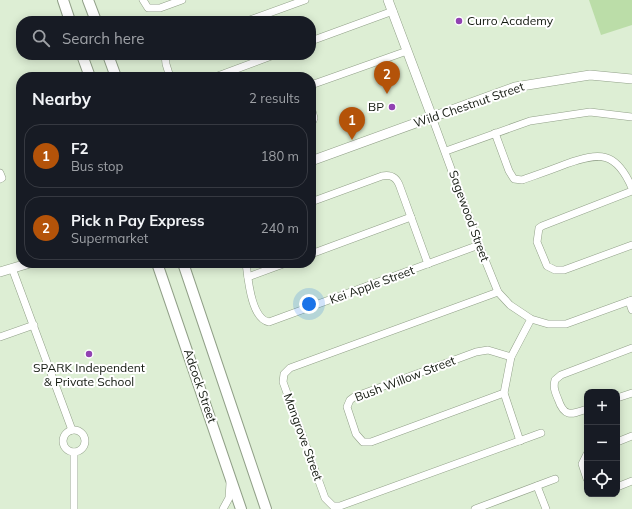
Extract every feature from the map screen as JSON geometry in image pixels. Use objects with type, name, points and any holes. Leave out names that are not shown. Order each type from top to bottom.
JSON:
[{"type":"main road","points":[[63,0],[68,16]]},
{"type":"main road","points":[[88,0],[94,16]]},
{"type":"main road","points":[[84,60],[88,72]]},
{"type":"main road","points":[[110,60],[114,72]]},
{"type":"main road","name":"Adcock Street","points":[[159,268],[241,509]]},
{"type":"main road","name":"Adcock Street","points":[[185,268],[266,509]]},
{"type":"street","points":[[143,0],[148,8],[160,8],[182,0]]},
{"type":"street","points":[[261,16],[305,0]]},
{"type":"street","name":"Sagewood Street","points":[[388,0],[446,151],[479,245],[498,292],[510,305],[531,319],[548,324],[566,324],[630,301]]},
{"type":"street","points":[[316,40],[393,11]]},
{"type":"street","points":[[316,83],[407,51]]},
{"type":"street","points":[[166,60],[168,72]]},
{"type":"street","points":[[228,72],[261,60]]},
{"type":"street","name":"Wild Chestnut Street","points":[[316,159],[524,85],[590,75],[632,79]]},
{"type":"street","points":[[446,151],[530,121],[590,112],[632,117]]},
{"type":"street","points":[[495,133],[509,171],[514,179],[522,180],[584,158],[598,156],[612,162],[622,169],[632,188]]},
{"type":"street","points":[[0,173],[2,178],[0,179]]},
{"type":"street","points":[[316,200],[382,176],[390,175],[397,180],[428,264]]},
{"type":"street","points":[[632,191],[542,226],[539,228],[536,237],[547,266],[560,270],[632,245]]},
{"type":"street","points":[[316,252],[411,217]]},
{"type":"street","name":"Kei Apple Street","points":[[248,277],[257,312],[264,320],[271,321],[479,245]]},
{"type":"street","points":[[0,272],[16,267]]},
{"type":"street","points":[[12,268],[72,430]]},
{"type":"street","points":[[247,268],[248,277],[272,268]]},
{"type":"street","name":"Mangrove Street","points":[[498,292],[290,368],[284,374],[283,382],[325,498],[333,506],[340,506],[541,433]]},
{"type":"street","points":[[630,301],[632,310]]},
{"type":"street","points":[[520,441],[504,393],[511,357],[531,319]]},
{"type":"street","points":[[0,337],[34,325]]},
{"type":"street","points":[[584,410],[573,414],[565,412],[561,407],[554,390],[554,380],[561,374],[632,348]]},
{"type":"street","name":"Bush Willow Street","points":[[504,393],[371,442],[363,442],[358,438],[347,407],[350,400],[354,397],[476,352],[488,350],[511,357]]},
{"type":"street","points":[[620,397],[632,393]]},
{"type":"street","points":[[72,430],[80,432],[85,441],[83,448],[74,452],[66,449],[63,442],[64,435],[72,430]]},
{"type":"street","points":[[620,441],[632,436]]},
{"type":"street","points":[[74,452],[74,509]]},
{"type":"street","points":[[584,460],[582,464],[584,470]]},
{"type":"street","points":[[223,509],[229,498],[230,474]]},
{"type":"street","points":[[475,509],[555,479]]},
{"type":"street","points":[[620,486],[632,481]]},
{"type":"street","points":[[537,486],[546,509]]},
{"type":"green space","points":[[589,0],[632,0],[632,25],[601,35]]},
{"type":"place","name":"Curro Academy","points":[[459,21]]},
{"type":"place","name":"Pick n Pay Express","points":[[387,94]]},
{"type":"place","name":"BP","points":[[392,107]]},
{"type":"place","name":"F2","points":[[352,140]]},
{"type":"place","name":"SPARK Independent & Private School","points":[[89,354]]}]
